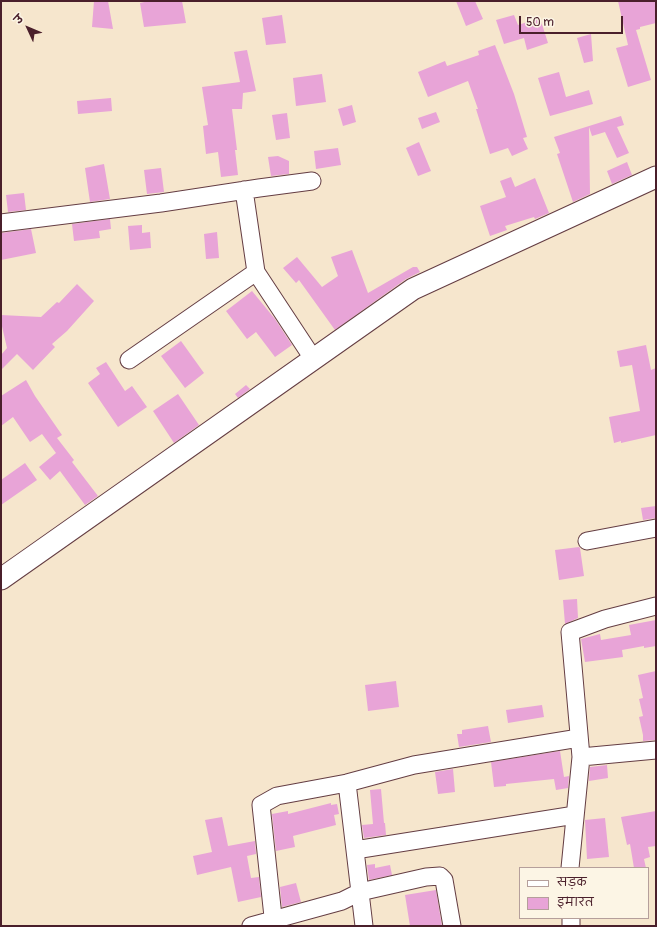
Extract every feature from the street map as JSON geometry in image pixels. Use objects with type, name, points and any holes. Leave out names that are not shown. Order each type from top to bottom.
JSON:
[{"type":"street","points":[[1,223],[161,204],[244,190],[312,181]]},
{"type":"street","points":[[1,579],[413,289],[655,181]]},
{"type":"street","points":[[244,190],[256,272],[314,360]]},
{"type":"street","points":[[129,360],[256,272]]},
{"type":"street","points":[[587,541],[656,528]]},
{"type":"street","points":[[570,867],[581,757],[570,632],[605,619],[656,606]]},
{"type":"street","points":[[273,923],[262,805],[277,796],[348,783],[414,765],[579,738]]},
{"type":"street","points":[[581,757],[656,750]]},
{"type":"street","points":[[348,783],[364,926]]},
{"type":"street","points":[[355,850],[575,815]]},
{"type":"street","points":[[251,926],[273,923],[342,901],[360,892],[426,877],[440,876],[444,880],[452,926]]},
{"type":"building","points":[[94,1],[108,1],[113,29],[92,27]]},
{"type":"building","points":[[149,1],[182,1],[186,23],[144,27],[140,3]]},
{"type":"building","points":[[456,1],[475,1],[483,19],[466,26]]},
{"type":"building","points":[[618,1],[656,1],[656,23],[640,27],[640,29],[636,30],[651,80],[628,87],[616,48],[628,45]]},
{"type":"building","points":[[282,15],[286,43],[266,45],[262,18]]},
{"type":"building","points":[[514,15],[518,25],[540,18],[548,43],[527,50],[524,38],[504,44],[496,20]]},
{"type":"building","points":[[591,34],[593,61],[584,63],[577,38]]},
{"type":"building","points":[[495,45],[514,94],[527,137],[523,138],[528,149],[512,156],[508,148],[490,154],[476,109],[478,109],[468,81],[428,97],[418,72],[445,61],[447,66],[479,55],[478,51]]},
{"type":"building","points":[[247,50],[256,91],[243,93],[242,109],[232,109],[237,150],[235,150],[238,175],[221,177],[218,152],[206,154],[203,126],[208,125],[202,87],[240,82],[234,52]]},
{"type":"building","points":[[559,72],[566,97],[589,90],[593,104],[550,116],[538,78]]},
{"type":"building","points":[[322,74],[326,102],[296,106],[293,78]]},
{"type":"building","points":[[111,98],[112,111],[78,114],[77,101]]},
{"type":"building","points":[[352,105],[356,122],[343,126],[338,109]]},
{"type":"building","points":[[436,112],[440,122],[422,129],[418,118]]},
{"type":"building","points":[[287,113],[290,138],[276,140],[272,115]]},
{"type":"building","points":[[621,116],[624,125],[617,127],[629,153],[617,158],[605,132],[592,136],[589,127],[590,194],[573,202],[557,154],[560,153],[554,137]]},
{"type":"building","points":[[419,142],[431,171],[418,176],[406,148]]},
{"type":"building","points":[[338,148],[341,165],[316,169],[314,151]]},
{"type":"building","points":[[278,156],[289,161],[289,174],[271,176],[268,157]]},
{"type":"building","points":[[627,162],[632,175],[612,184],[607,171]]},
{"type":"building","points":[[104,164],[110,199],[90,202],[85,168]]},
{"type":"building","points":[[161,168],[164,192],[147,194],[144,170]]},
{"type":"building","points":[[511,177],[515,187],[535,178],[549,213],[535,219],[534,217],[505,226],[507,230],[490,236],[480,206],[506,197],[500,181]]},
{"type":"building","points":[[24,193],[26,210],[8,212],[6,195]]},
{"type":"building","points":[[110,219],[111,229],[99,231],[100,238],[74,241],[72,224]]},
{"type":"building","points":[[142,225],[142,233],[150,232],[151,248],[130,250],[128,226]]},
{"type":"building","points":[[31,229],[36,253],[1,260],[1,233]]},
{"type":"building","points":[[217,232],[219,258],[206,259],[204,234]]},
{"type":"building","points":[[352,250],[368,293],[413,267],[417,267],[420,272],[406,279],[335,330],[299,280],[296,283],[283,268],[297,257],[322,287],[338,276],[331,257]]},
{"type":"building","points":[[77,284],[94,301],[67,331],[52,344],[55,347],[33,370],[17,354],[1,370],[1,355],[7,348],[1,322],[1,315],[41,317],[57,302],[59,303]]},
{"type":"building","points":[[252,291],[275,319],[292,345],[275,357],[256,332],[247,339],[226,311]]},
{"type":"building","points":[[181,341],[204,373],[185,388],[161,356]]},
{"type":"building","points":[[646,345],[651,370],[656,368],[656,435],[621,443],[621,441],[614,443],[609,417],[640,411],[632,365],[620,367],[617,351]]},
{"type":"building","points":[[106,362],[125,391],[132,386],[147,407],[118,427],[88,383],[100,374],[96,368]]},
{"type":"building","points":[[26,380],[35,396],[62,435],[57,438],[74,460],[72,462],[98,496],[85,505],[60,471],[50,480],[39,467],[56,453],[42,434],[30,442],[13,417],[1,426],[1,396]]},
{"type":"building","points":[[246,385],[250,389],[238,398],[235,394]]},
{"type":"building","points":[[178,394],[199,425],[174,443],[153,411]]},
{"type":"building","points":[[25,463],[37,480],[1,505],[1,480]]},
{"type":"building","points":[[656,506],[656,518],[643,520],[641,508]]},
{"type":"building","points":[[579,547],[584,576],[559,580],[555,550]]},
{"type":"building","points":[[577,599],[578,618],[565,624],[563,600]]},
{"type":"building","points":[[656,620],[656,646],[644,648],[644,646],[622,650],[623,657],[585,662],[581,639],[600,634],[601,640],[631,635],[629,625]]},
{"type":"building","points":[[656,671],[656,740],[643,741],[639,717],[643,716],[639,699],[643,698],[638,675]]},
{"type":"building","points":[[396,681],[399,707],[368,711],[365,685]]},
{"type":"building","points":[[542,705],[544,717],[508,723],[506,710]]},
{"type":"building","points":[[488,726],[491,742],[459,747],[457,734],[462,734],[462,730]]},
{"type":"building","points":[[560,751],[564,777],[569,776],[568,788],[556,790],[554,779],[506,784],[506,786],[494,787],[491,762]]},
{"type":"building","points":[[607,765],[608,778],[589,781],[590,767]]},
{"type":"building","points":[[453,769],[455,792],[438,794],[435,772]]},
{"type":"building","points":[[381,789],[386,835],[364,838],[362,825],[373,824],[370,790]]},
{"type":"building","points":[[331,803],[331,805],[337,804],[339,814],[334,815],[336,825],[293,836],[295,847],[276,851],[272,814],[288,811],[288,814]]},
{"type":"building","points":[[656,811],[656,846],[648,847],[650,857],[644,859],[646,867],[634,867],[630,844],[627,845],[621,817]]},
{"type":"building","points":[[222,817],[228,846],[255,841],[256,854],[247,856],[251,878],[259,877],[261,897],[238,902],[231,867],[197,875],[193,856],[212,852],[205,820]]},
{"type":"building","points":[[605,818],[609,857],[587,859],[585,820]]},
{"type":"building","points":[[375,864],[375,868],[390,865],[392,875],[369,880],[367,865]]},
{"type":"building","points":[[296,883],[301,902],[282,907],[280,887]]},
{"type":"building","points":[[436,890],[442,926],[410,926],[405,895]]}]
